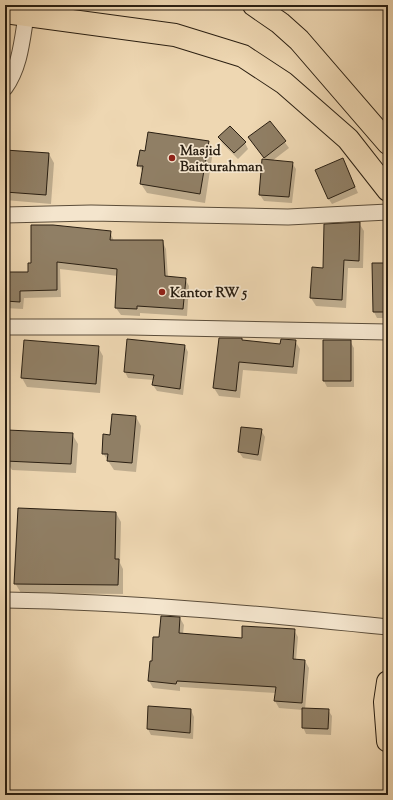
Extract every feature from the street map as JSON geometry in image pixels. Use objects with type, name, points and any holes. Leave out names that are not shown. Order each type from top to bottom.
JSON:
[{"type":"highway","points":[[254,5],[280,22],[299,40],[388,143]]},
{"type":"highway","points":[[5,12],[175,35],[243,56],[284,83],[348,139],[388,190]]},
{"type":"highway","points":[[388,682],[385,702],[388,741]]},
{"type":"street","points":[[5,88],[12,79],[18,60],[26,16]]},
{"type":"street","points":[[5,215],[91,213],[288,217],[388,212]]},
{"type":"street","points":[[5,327],[130,327],[388,332]]},
{"type":"street","points":[[5,600],[71,601],[233,611],[388,627]]},
{"type":"building","points":[[270,121],[286,141],[264,158],[248,137]]},
{"type":"building","points":[[230,126],[246,142],[234,153],[218,137]]},
{"type":"building","name":"Masjid Baitturahman","points":[[148,132],[209,141],[200,194],[140,184],[143,166],[137,166],[140,150],[145,151]]},
{"type":"building","points":[[5,150],[49,153],[46,195],[5,192]]},
{"type":"building","points":[[343,158],[355,187],[328,199],[315,170]]},
{"type":"building","points":[[262,159],[293,162],[289,197],[259,195]]},
{"type":"building","points":[[360,222],[359,261],[344,260],[342,300],[310,298],[312,267],[323,268],[324,224]]},
{"type":"building","points":[[31,225],[53,225],[111,231],[110,240],[163,240],[165,276],[186,278],[183,309],[137,306],[137,309],[115,308],[117,269],[57,262],[57,290],[20,291],[20,302],[5,301],[5,272],[28,272],[28,263],[31,263]]},
{"type":"building","points":[[372,263],[388,263],[388,312],[373,312]]},
{"type":"building","points":[[219,338],[242,338],[242,340],[280,344],[281,339],[296,340],[293,367],[239,362],[236,391],[213,388]]},
{"type":"building","points":[[127,339],[185,345],[180,389],[152,385],[154,375],[124,372]]},
{"type":"building","points":[[24,340],[99,346],[96,384],[21,378]]},
{"type":"building","points":[[323,340],[351,340],[351,381],[323,381]]},
{"type":"building","points":[[112,414],[136,416],[132,463],[107,461],[108,454],[102,454],[103,434],[110,435]]},
{"type":"building","points":[[241,427],[262,429],[258,455],[238,452]]},
{"type":"building","points":[[7,430],[73,433],[71,464],[5,461]]},
{"type":"building","points":[[18,508],[116,512],[115,559],[119,559],[118,585],[14,584]]},
{"type":"building","points":[[161,616],[180,617],[179,633],[242,638],[242,626],[295,629],[293,659],[305,660],[302,703],[274,701],[276,687],[177,681],[176,684],[148,681],[150,661],[152,661],[153,637],[159,637]]},
{"type":"building","points":[[148,706],[191,709],[190,733],[147,729]]},
{"type":"building","points":[[302,708],[329,709],[328,729],[302,728]]},
{"type":"place","name":"Masjid Baitturahman","points":[[172,158]]},
{"type":"place","name":"Kantor RW 5","points":[[162,292]]}]
